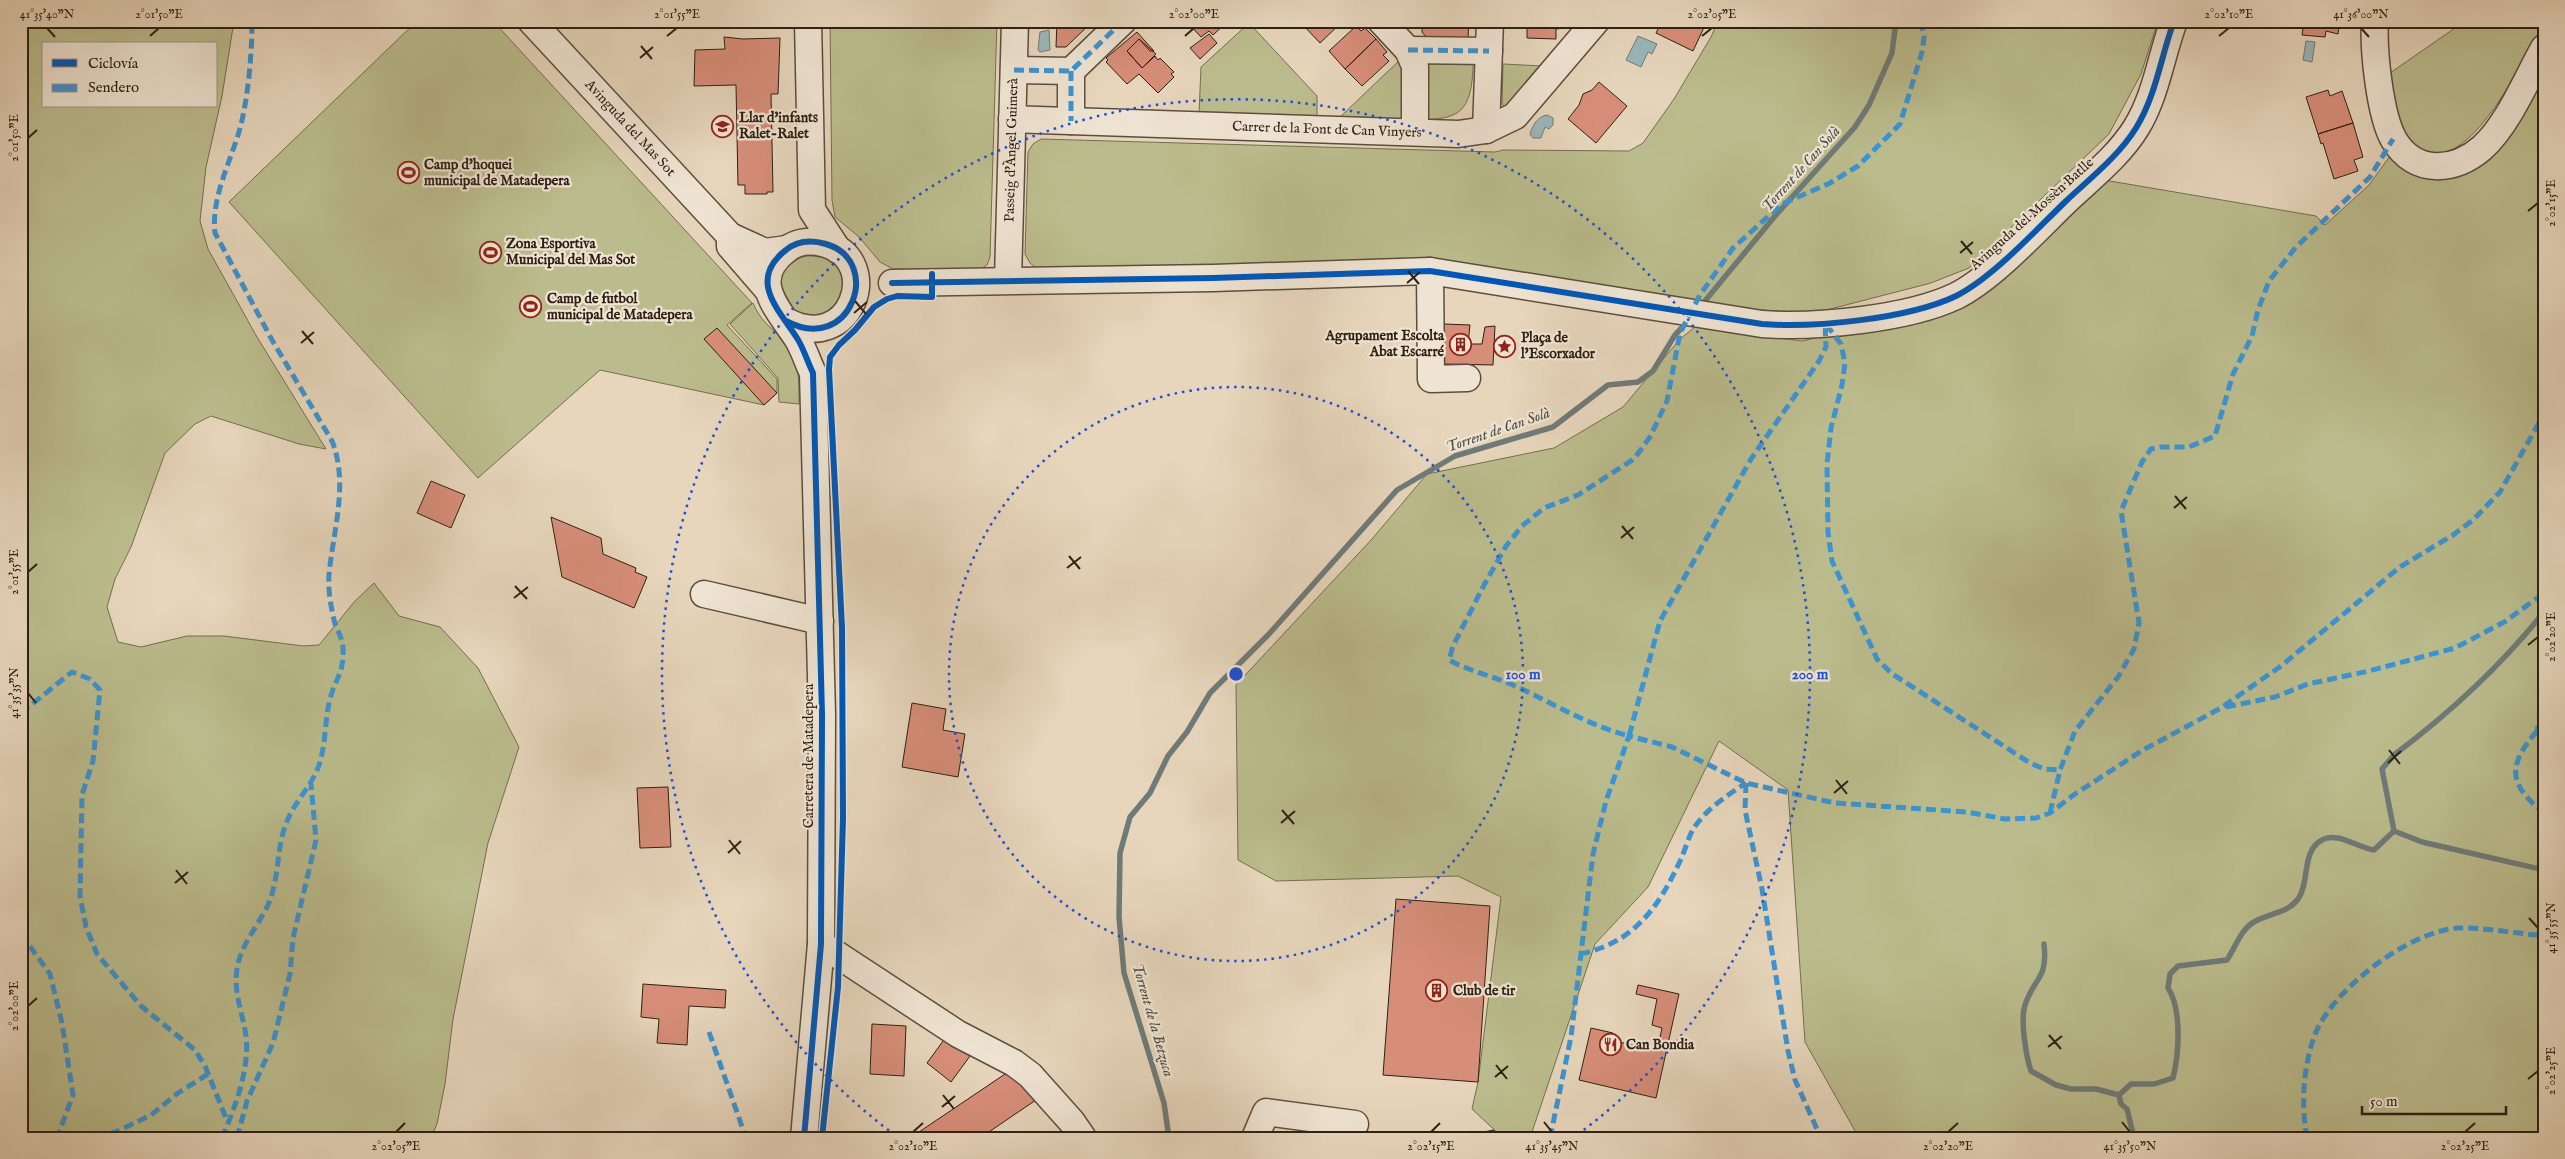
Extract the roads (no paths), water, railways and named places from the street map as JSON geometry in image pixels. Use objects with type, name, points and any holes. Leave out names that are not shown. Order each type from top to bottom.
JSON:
[{"type":"street","name":"Avinguda del Mas Sot","points":[[531,21],[557,33],[730,236],[765,252],[792,247]]},
{"type":"street","points":[[808,21],[812,210],[844,256],[855,276],[856,292],[840,318],[823,340],[817,366],[813,373]]},
{"type":"street","name":"Passeig d'Àngel Guimerà","points":[[1008,280],[1015,21]]},
{"type":"street","points":[[1014,70],[1071,71],[1124,21]]},
{"type":"street","points":[[1381,21],[1408,50],[1415,66],[1415,132]]},
{"type":"street","points":[[1486,130],[1490,21]]},
{"type":"street","name":"Carrer de la Font de Can Vinyers","points":[[1012,119],[1458,134],[1486,130],[1515,116],[1596,21]]},
{"type":"street","name":"Avinguda del Mossèn Batlle","points":[[892,283],[1213,278],[1430,271],[1702,316],[1762,324],[1809,325],[1874,317],[1926,306],[1956,296],[1988,273],[2115,154],[2136,129],[2148,104],[2174,21]]},
{"type":"street","points":[[2375,21],[2373,40],[2376,65],[2387,121],[2393,139],[2403,152],[2414,161],[2436,168],[2459,162],[2482,147],[2502,123],[2544,48]]},
{"type":"street","points":[[1408,50],[1489,51]]},
{"type":"street","points":[[1071,71],[1071,121]]},
{"type":"street","points":[[812,210],[808,214],[792,247],[772,267],[768,290],[777,312],[786,321],[803,348],[813,373]]},
{"type":"street","name":"Avinguda del Mas Sot","points":[[730,236],[730,246],[768,290]]},
{"type":"street","points":[[786,321],[808,329],[820,329],[892,283],[818,242],[792,247]]},
{"type":"street","points":[[1430,271],[1431,379],[1468,378]]},
{"type":"street","name":"Carretera de Matadepera","points":[[804,1138],[821,944],[820,621],[813,373]]},
{"type":"street","points":[[704,594],[820,621]]},
{"type":"street","points":[[821,944],[958,1034],[1014,1064],[1036,1082],[1084,1138]]},
{"type":"street","points":[[1256,1138],[1266,1112],[1355,1124]]},
{"type":"water","points":[[1049,30],[1050,50],[1040,52],[1038,50],[1040,32]]},
{"type":"water","points":[[1638,36],[1657,44],[1652,54],[1648,52],[1641,67],[1626,60]]},
{"type":"water","points":[[2306,41],[2315,42],[2312,62],[2303,60]]},
{"type":"water","points":[[1547,115],[1553,118],[1553,125],[1549,129],[1545,127],[1541,138],[1533,138],[1530,134],[1534,125],[1538,119]]},
{"type":"waterway","name":"Torrent de Can Solà","points":[[1700,307],[1775,216],[1855,127],[1869,105],[1892,53],[1895,29],[1892,21]]},
{"type":"waterway","name":"Torrent de Can Solà","points":[[1169,1138],[1164,1103],[1124,973],[1119,917],[1120,853],[1130,817],[1150,793],[1168,756],[1187,732],[1210,693],[1269,634],[1397,490],[1455,456],[1553,427],[1608,385],[1638,382],[1653,371],[1675,335],[1689,320]]},
{"type":"waterway","points":[[2119,1095],[2131,1084],[2154,1084],[2173,1078],[2177,1057],[2178,1032],[2176,1008],[2168,988],[2170,974],[2178,966],[2227,960],[2249,925],[2294,904],[2302,892],[2311,852],[2315,845],[2322,840],[2334,837],[2374,850],[2394,831],[2382,769],[2394,755],[2435,723],[2474,688],[2510,652],[2544,612]]},
{"type":"waterway","points":[[2394,831],[2422,842],[2544,870]]},
{"type":"waterway","points":[[2044,944],[2044,965],[2025,1005],[2023,1020],[2024,1038],[2031,1071],[2056,1085],[2071,1089],[2096,1089],[2119,1095]]},
{"type":"waterway","points":[[2119,1095],[2121,1104],[2127,1109],[2134,1138]]},
{"type":"place","name":"Llar d'infants Ralet-Ralet","points":[[723,126]]},
{"type":"place","name":"Camp d'hoquei municipal de Matadepera","points":[[408,173]]},
{"type":"place","name":"Zona Esportiva Municipal del Mas Sot","points":[[490,252]]},
{"type":"place","name":"Camp de futbol municipal de Matadepera","points":[[531,307]]},
{"type":"place","name":"Agrupament Escolta Abat Escarré","points":[[1460,344]]},
{"type":"place","name":"Plaça de l'Escorxador","points":[[1505,346]]},
{"type":"place","name":"Club de tir","points":[[1437,991]]},
{"type":"place","name":"Can Bondia","points":[[1610,1045]]},
{"type":"water label","name":"Torrent de la Betzuca","points":[[1153,1020]]}]
